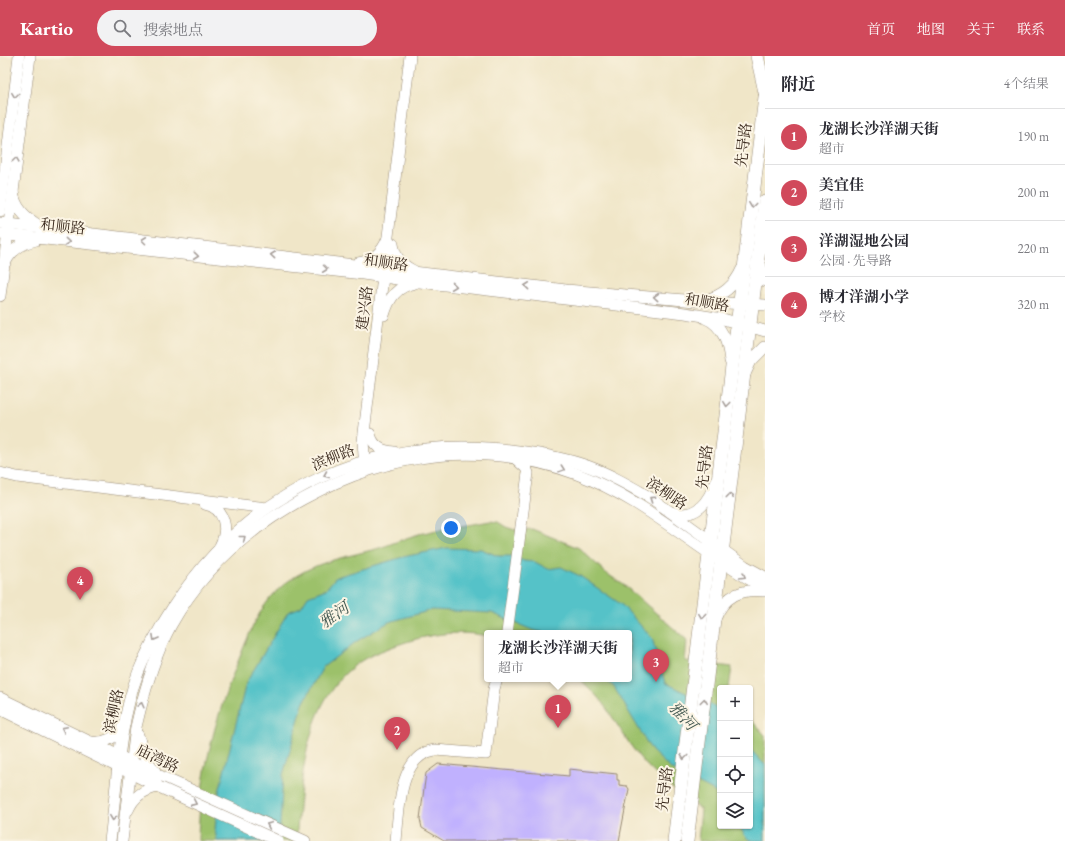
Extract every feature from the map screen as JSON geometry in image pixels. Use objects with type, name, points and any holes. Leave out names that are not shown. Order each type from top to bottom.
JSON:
[{"type":"main road","points":[[0,296],[3,272],[5,191],[19,56]]},
{"type":"main road","points":[[0,211],[30,56]]},
{"type":"main road","points":[[757,56],[765,92]]},
{"type":"main road","points":[[387,273],[393,244],[412,57]]},
{"type":"main road","name":"建兴路","points":[[371,463],[366,437],[387,273],[389,232],[412,57]]},
{"type":"main road","name":"先导路","points":[[752,304],[744,265],[765,97]]},
{"type":"main road","points":[[3,272],[9,254],[24,244],[46,234],[20,210],[5,191]]},
{"type":"main road","name":"先导路","points":[[674,841],[684,809],[702,664],[705,590],[719,470],[737,377],[750,326],[765,201]]},
{"type":"main road","name":"和顺路","points":[[4,229],[352,268],[697,314],[737,322],[765,331]]},
{"type":"main road","points":[[382,311],[379,294],[373,283],[352,268],[375,256],[384,248],[389,232]]},
{"type":"main road","points":[[382,311],[396,292],[418,278],[399,261],[394,252],[393,244]]},
{"type":"main road","points":[[759,250],[760,266],[765,282]]},
{"type":"main road","points":[[698,301],[717,297],[725,292],[739,277],[744,265]]},
{"type":"main road","name":"和顺路","points":[[418,278],[752,304]]},
{"type":"main road","name":"先导路","points":[[702,664],[714,624],[727,520],[737,377],[737,322],[752,304]]},
{"type":"main road","points":[[697,314],[716,324],[722,332],[737,377]]},
{"type":"main road","points":[[737,377],[765,347]]},
{"type":"main road","points":[[348,466],[357,458],[366,437],[382,450],[401,452]]},
{"type":"main road","name":"滨柳路","points":[[122,841],[137,723],[146,688],[160,648],[171,625],[185,603],[216,564],[237,543],[276,513],[330,483],[371,463],[401,452],[432,447],[460,445],[491,447],[551,456],[606,474],[651,498],[710,548],[722,556],[746,566],[765,577]]},
{"type":"main road","name":"滨柳路","points":[[110,841],[125,720],[138,673],[150,645],[183,592],[218,549],[267,508],[321,477],[348,466],[441,454],[480,454],[514,458],[540,463],[607,486],[656,515],[687,538],[710,548]]},
{"type":"main road","points":[[511,630],[530,474],[526,468],[514,458]]},
{"type":"main road","points":[[507,630],[530,474],[534,466],[540,463]]},
{"type":"main road","points":[[667,510],[683,515],[697,510],[709,496],[719,470]]},
{"type":"main road","points":[[0,473],[17,477],[267,508]]},
{"type":"main road","points":[[0,482],[12,480],[213,506],[221,514],[225,530],[218,549]]},
{"type":"main road","points":[[727,520],[730,547],[734,555],[746,566]]},
{"type":"main road","points":[[687,538],[698,551],[702,559],[705,590]]},
{"type":"main road","name":"滨柳路","points":[[722,556],[742,576],[765,590]]},
{"type":"main road","points":[[714,624],[718,613],[731,597],[740,592],[765,590]]},
{"type":"main road","points":[[392,841],[401,780],[412,760],[429,748],[483,751],[492,682]]},
{"type":"main road","points":[[396,841],[404,781],[414,762],[429,751],[441,750],[486,754],[494,689],[497,682]]},
{"type":"main road","name":"庙湾路","points":[[0,698],[132,762],[160,782],[278,841]]},
{"type":"main road","name":"庙湾路","points":[[2,711],[130,774],[160,782],[305,841]]},
{"type":"main road","points":[[88,741],[96,743],[112,738],[122,728],[125,720]]},
{"type":"main road","points":[[125,816],[129,807],[141,793],[160,782],[145,758],[138,737],[137,723]]},
{"type":"main road","points":[[88,752],[107,767],[114,785],[115,801]]},
{"type":"main road","name":"先导路","points":[[684,809],[687,841]]},
{"type":"green space","points":[[490,521],[498,522],[515,530],[532,529],[579,548],[606,573],[625,586],[687,640],[685,661],[732,667],[729,685],[717,685],[717,829],[753,829],[753,722],[765,735],[765,841],[698,841],[701,810],[662,780],[641,759],[606,707],[582,682],[632,682],[632,630],[484,630],[484,635],[455,633],[434,635],[403,643],[366,658],[342,677],[327,696],[317,718],[309,742],[304,767],[296,841],[198,841],[201,794],[216,726],[230,681],[249,634],[267,602],[285,584],[296,576],[315,566],[387,546],[419,534]]},
{"type":"water","name":"雅河","points":[[447,548],[481,549],[498,556],[511,556],[524,561],[535,562],[548,569],[561,567],[580,576],[622,605],[652,638],[665,683],[715,707],[717,710],[717,794],[671,769],[652,751],[614,687],[608,682],[632,682],[632,630],[532,630],[492,613],[432,610],[389,622],[357,641],[323,667],[303,704],[283,775],[279,841],[217,841],[215,830],[218,796],[246,683],[288,612],[301,607],[308,596],[326,589],[336,577],[403,557]]},
{"type":"water","points":[[753,752],[765,765],[765,841],[755,841],[744,835],[741,829],[753,829]]},
{"type":"building","points":[[438,764],[569,776],[569,769],[617,774],[619,785],[627,786],[629,789],[619,841],[444,841],[422,828],[420,819],[426,773]]},
{"type":"place","name":"博才洋湖小学","points":[[80,600]]},
{"type":"place","name":"洋湖湿地公园","points":[[656,682]]},
{"type":"place","name":"龙湖长沙洋湖天街","points":[[558,728]]},
{"type":"place","name":"美宜佳","points":[[397,750]]}]
